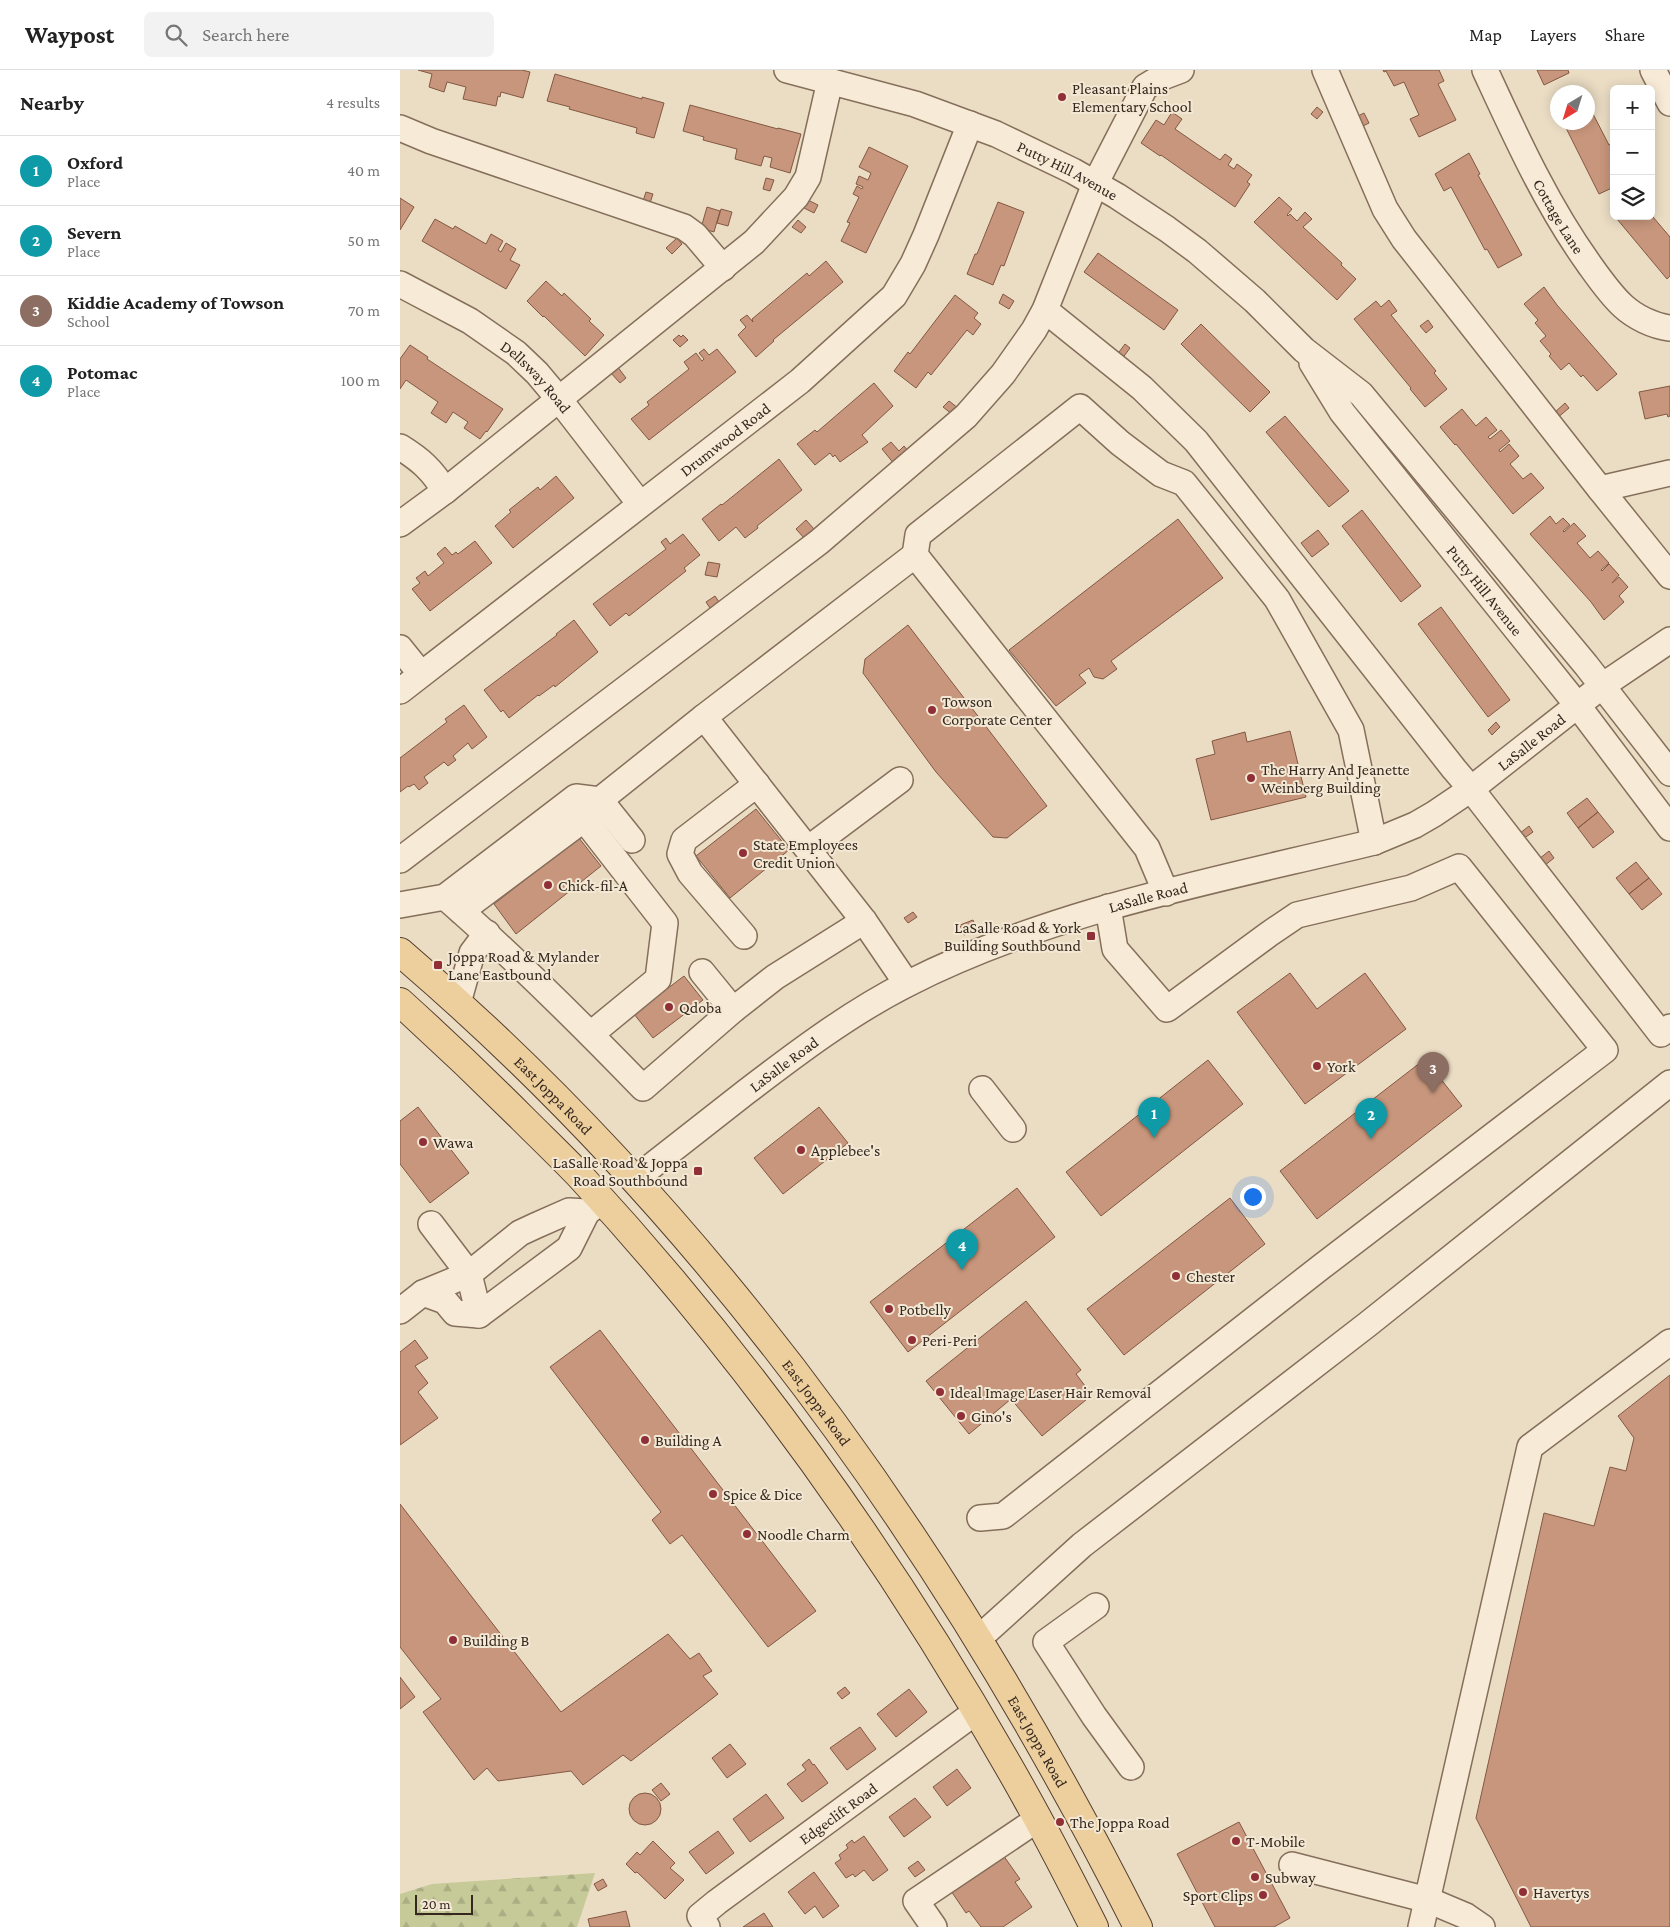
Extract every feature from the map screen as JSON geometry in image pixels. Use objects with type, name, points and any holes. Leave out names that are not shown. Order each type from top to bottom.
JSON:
[{"type":"main road","name":"East Joppa Road","points":[[400,952],[530,1070],[635,1179],[786,1360],[924,1553],[978,1639],[1058,1775],[1138,1927]]},
{"type":"main road","points":[[400,1002],[480,1076],[578,1174],[595,1207],[674,1284],[743,1368],[827,1480],[891,1574],[977,1711],[1038,1819],[1093,1926]]},
{"type":"main road","points":[[595,1207],[635,1179]]},
{"type":"main road","points":[[891,1574],[924,1553]]},
{"type":"street","name":"Putty Hill Avenue","points":[[787,70],[897,98],[970,124],[1053,161],[1095,184],[1140,210],[1197,251],[1255,301],[1304,350],[1361,394],[1602,686],[1670,773]]},
{"type":"street","points":[[400,860],[819,542],[966,416],[1003,374],[1034,330],[1045,310],[1095,184],[1145,87],[1160,78],[1181,70]]},
{"type":"street","points":[[1325,70],[1385,209],[1404,239],[1670,576]]},
{"type":"street","name":"Cottage Lane","points":[[1486,70],[1524,153],[1572,240],[1622,306],[1644,321],[1670,328]]},
{"type":"street","points":[[1653,70],[1670,103]]},
{"type":"street","points":[[400,524],[445,491],[558,398],[723,268],[775,221],[796,197],[808,177],[830,81]]},
{"type":"street","name":"Drumwood Road","points":[[400,691],[800,381],[894,296],[906,278],[926,236],[970,124]]},
{"type":"street","points":[[400,128],[440,144],[684,227],[695,235],[723,268]]},
{"type":"street","name":"Dellsway Road","points":[[400,284],[492,335],[522,360],[558,398],[570,416],[640,504]]},
{"type":"street","points":[[1045,310],[1142,388],[1196,441],[1471,789],[1661,1034],[1670,1027]]},
{"type":"street","name":"Putty Hill Avenue","points":[[1304,350],[1342,412],[1578,706],[1670,828]]},
{"type":"street","points":[[600,800],[704,716],[915,555],[918,535],[1080,407],[1120,443],[1161,474],[1184,483],[1277,599],[1351,730],[1374,842]]},
{"type":"street","points":[[400,447],[425,464],[434,473],[445,491]]},
{"type":"street","points":[[1600,489],[1670,473]]},
{"type":"street","points":[[915,555],[1147,848],[1166,893]]},
{"type":"street","name":"LaSalle Road","points":[[635,1179],[782,1065],[839,1024],[907,984],[992,946],[1108,907],[1374,842],[1415,826],[1471,789],[1602,686],[1670,640]]},
{"type":"street","points":[[400,648],[422,674]]},
{"type":"street","points":[[704,716],[864,920],[907,984]]},
{"type":"street","points":[[808,850],[900,780]]},
{"type":"street","points":[[744,936],[690,873],[680,854],[684,840],[757,784]]},
{"type":"street","points":[[453,904],[576,797],[600,800],[632,840]]},
{"type":"street","points":[[400,905],[453,904],[584,820],[665,923],[658,979],[591,1034]]},
{"type":"street","points":[[980,1518],[1003,1516],[1322,1266],[1605,1050],[1459,867],[1411,888],[1297,916],[1269,934],[1167,1009],[1116,949],[1108,907]]},
{"type":"street","points":[[453,904],[487,933],[591,1034],[643,1088],[733,1010],[775,977],[864,920]]},
{"type":"street","points":[[458,1003],[472,953],[487,933]]},
{"type":"street","points":[[702,972],[733,1010]]},
{"type":"street","points":[[978,1639],[1082,1545],[1368,1324],[1670,1083]]},
{"type":"street","points":[[982,1089],[1013,1129]]},
{"type":"street","points":[[400,1312],[424,1293],[469,1274],[520,1233],[570,1211],[595,1207]]},
{"type":"street","points":[[424,1293],[445,1301],[455,1313],[479,1314],[569,1248],[595,1207]]},
{"type":"street","points":[[431,1224],[469,1274],[479,1314]]},
{"type":"street","points":[[1422,1927],[1530,1447],[1670,1342]]},
{"type":"street","points":[[1096,1606],[1046,1642],[1094,1716],[1131,1767]]},
{"type":"street","name":"Edgeclift Road","points":[[704,1922],[977,1711]]},
{"type":"street","points":[[934,1927],[916,1901],[1038,1819]]},
{"type":"street","points":[[1292,1865],[1428,1900],[1466,1916],[1482,1927]]},
{"type":"green space","points":[[595,1873],[577,1927],[400,1927],[400,1894],[432,1884]]},
{"type":"building","points":[[418,70],[522,70],[530,72],[523,98],[501,92],[496,106],[463,99],[466,87],[447,82],[444,92],[429,87],[432,74]]},
{"type":"building","points":[[1383,70],[1439,70],[1444,81],[1438,84],[1456,120],[1419,137],[1410,119],[1419,115],[1404,82],[1394,86],[1386,71],[1384,72]]},
{"type":"building","points":[[1537,70],[1568,70],[1569,73],[1544,85]]},
{"type":"building","points":[[555,74],[642,99],[642,97],[664,103],[654,138],[636,133],[637,128],[547,101]]},
{"type":"building","points":[[690,105],[801,134],[790,173],[770,167],[772,158],[764,156],[761,166],[735,159],[737,149],[703,140],[704,137],[683,131]]},
{"type":"building","points":[[1317,107],[1323,112],[1317,119],[1311,114]]},
{"type":"building","points":[[1172,112],[1182,119],[1175,129],[1220,160],[1225,154],[1232,159],[1228,165],[1234,169],[1237,164],[1252,175],[1247,182],[1250,184],[1235,207],[1141,143],[1156,120],[1164,125]]},
{"type":"building","points":[[1364,113],[1369,123],[1363,126],[1358,116]]},
{"type":"building","points":[[1595,118],[1610,145],[1610,189],[1599,194],[1567,130],[1595,130]]},
{"type":"building","points":[[869,147],[908,166],[866,253],[841,241],[850,223],[847,222],[859,197],[853,194],[857,186],[862,189],[863,187],[856,184],[859,176],[868,180],[871,173],[859,167]]},
{"type":"building","points":[[1469,153],[1480,174],[1478,175],[1522,255],[1498,268],[1487,249],[1485,250],[1451,187],[1444,191],[1435,174]]},
{"type":"building","points":[[766,178],[774,180],[770,191],[763,189]]},
{"type":"building","points":[[646,192],[653,194],[650,203],[643,201]]},
{"type":"building","points":[[1279,197],[1292,209],[1288,216],[1290,214],[1297,221],[1305,212],[1312,219],[1303,227],[1342,263],[1341,265],[1356,279],[1337,300],[1254,222]]},
{"type":"building","points":[[400,198],[414,207],[400,230]]},
{"type":"building","points":[[806,199],[818,205],[814,213],[802,207]]},
{"type":"building","points":[[998,202],[1024,212],[1004,266],[1001,265],[993,285],[967,274]]},
{"type":"building","points":[[707,207],[720,211],[714,232],[701,228]]},
{"type":"building","points":[[721,209],[732,212],[728,226],[717,223]]},
{"type":"building","points":[[435,219],[453,229],[455,226],[486,244],[491,234],[503,241],[498,250],[501,252],[506,243],[516,249],[510,260],[520,265],[506,289],[422,241]]},
{"type":"building","points":[[1655,219],[1670,237],[1670,276],[1667,279],[1618,220]]},
{"type":"building","points":[[798,220],[806,227],[801,233],[792,227]]},
{"type":"building","points":[[677,238],[682,244],[672,254],[666,248]]},
{"type":"building","points":[[1098,253],[1178,310],[1164,330],[1084,272]]},
{"type":"building","points":[[826,261],[843,282],[773,340],[756,357],[738,335],[746,327],[740,320],[747,315],[753,322],[752,319],[807,273],[809,276]]},
{"type":"building","points":[[546,281],[562,296],[564,293],[591,319],[589,321],[604,335],[585,356],[527,301]]},
{"type":"building","points":[[1544,287],[1557,305],[1617,374],[1597,391],[1569,363],[1561,370],[1549,356],[1551,354],[1540,341],[1546,336],[1535,323],[1538,320],[1524,304]]},
{"type":"building","points":[[1003,294],[1014,301],[1009,309],[999,303]]},
{"type":"building","points":[[955,295],[978,313],[974,318],[981,324],[973,335],[967,330],[931,375],[928,372],[916,388],[894,371],[908,352],[910,354]]},
{"type":"building","points":[[1389,300],[1397,311],[1391,315],[1436,371],[1434,373],[1447,389],[1425,407],[1354,319],[1376,301],[1381,307]]},
{"type":"building","points":[[1428,320],[1433,327],[1426,333],[1420,326]]},
{"type":"building","points":[[1201,324],[1270,392],[1250,412],[1181,344]]},
{"type":"building","points":[[679,335],[681,337],[683,335],[688,340],[680,347],[673,340]]},
{"type":"building","points":[[1125,344],[1130,348],[1119,363],[1114,359]]},
{"type":"building","points":[[410,345],[428,357],[427,359],[503,409],[480,439],[464,428],[468,422],[453,412],[446,423],[431,413],[438,402],[406,380],[400,389],[400,359]]},
{"type":"building","points":[[704,349],[709,355],[717,349],[736,372],[649,440],[631,419],[649,405],[647,402],[689,369],[684,362],[696,353],[702,361],[704,359],[699,353]]},
{"type":"building","points":[[617,366],[626,378],[620,383],[610,372]]},
{"type":"building","points":[[874,383],[893,406],[862,435],[868,442],[840,462],[835,455],[833,457],[830,453],[815,465],[797,444],[815,430],[817,432]]},
{"type":"building","points":[[1670,386],[1670,416],[1668,417],[1667,414],[1645,419],[1639,392]]},
{"type":"building","points":[[949,401],[958,408],[953,415],[943,407]]},
{"type":"building","points":[[1565,403],[1569,408],[1556,419],[1554,413]]},
{"type":"building","points":[[1462,409],[1476,426],[1486,417],[1497,430],[1488,437],[1490,439],[1501,430],[1510,441],[1499,450],[1500,452],[1509,444],[1519,456],[1510,464],[1523,479],[1531,473],[1544,488],[1513,514],[1440,427]]},
{"type":"building","points":[[1285,416],[1349,491],[1329,507],[1266,432]]},
{"type":"building","points":[[891,442],[899,451],[904,446],[910,453],[895,465],[882,449]]},
{"type":"building","points":[[779,459],[802,490],[745,538],[736,527],[719,541],[702,519]]},
{"type":"building","points":[[556,476],[574,498],[513,548],[495,526],[511,512],[509,510],[538,487],[540,490]]},
{"type":"building","points":[[1362,510],[1421,586],[1401,602],[1342,526]]},
{"type":"building","points":[[1550,516],[1556,524],[1563,518],[1570,525],[1564,532],[1574,523],[1586,536],[1577,543],[1590,558],[1598,551],[1609,563],[1601,570],[1609,564],[1619,575],[1612,583],[1619,577],[1628,587],[1619,596],[1624,602],[1604,620],[1591,602],[1530,534]]},
{"type":"building","points":[[1178,519],[1223,578],[1111,661],[1117,669],[1103,679],[1094,677],[1089,668],[1079,675],[1086,683],[1056,706],[1009,650]]},
{"type":"building","points":[[806,520],[814,529],[804,538],[796,529]]},
{"type":"building","points":[[1318,530],[1329,544],[1312,557],[1301,543]]},
{"type":"building","points":[[683,534],[700,555],[684,568],[686,571],[629,616],[626,613],[610,626],[593,604],[666,549],[661,542],[666,538],[670,544]]},
{"type":"building","points":[[475,541],[492,563],[430,611],[412,589],[420,583],[416,578],[425,571],[428,576],[444,563],[437,554],[445,547],[452,555],[456,552],[458,554]]},
{"type":"building","points":[[708,562],[720,564],[717,577],[705,575]]},
{"type":"building","points":[[715,596],[721,605],[712,611],[706,602]]},
{"type":"building","points":[[1441,607],[1510,700],[1488,717],[1418,624]]},
{"type":"building","points":[[574,620],[598,652],[555,687],[554,685],[538,695],[509,718],[503,710],[501,712],[484,690]]},
{"type":"building","name":"Towson Corporate Center","points":[[908,625],[1047,806],[1007,838],[993,837],[936,772],[863,673],[865,659]]},
{"type":"building","points":[[464,705],[487,737],[472,749],[468,743],[453,756],[456,760],[448,766],[444,762],[424,777],[428,783],[419,790],[414,784],[400,792],[400,758],[447,722],[445,719]]},
{"type":"building","points":[[1496,722],[1500,727],[1492,735],[1488,730]]},
{"type":"building","name":"The Harry And Jeanette Weinberg Building","points":[[1290,731],[1306,797],[1211,820],[1196,759],[1215,754],[1212,741],[1245,732],[1247,742]]},
{"type":"building","points":[[1587,798],[1598,812],[1578,828],[1567,813]]},
{"type":"building","name":"State Employees Credit Union","points":[[756,809],[789,850],[730,898],[696,856]]},
{"type":"building","points":[[1598,812],[1614,832],[1593,848],[1578,828]]},
{"type":"building","points":[[1529,826],[1533,832],[1523,839],[1519,834]]},
{"type":"building","name":"Chick-fil-A","points":[[579,838],[601,866],[516,934],[494,904]]},
{"type":"building","points":[[1549,851],[1554,858],[1544,866],[1539,859]]},
{"type":"building","points":[[1636,862],[1649,878],[1629,894],[1616,878]]},
{"type":"building","points":[[1649,878],[1662,894],[1642,910],[1629,894]]},
{"type":"building","points":[[913,912],[917,917],[908,923],[904,918]]},
{"type":"building","points":[[973,920],[977,929],[964,935],[960,925]]},
{"type":"building","name":"York","points":[[1290,973],[1317,1009],[1365,973],[1406,1029],[1305,1104],[1237,1012]]},
{"type":"building","name":"Qdoba","points":[[684,976],[703,1000],[653,1038],[634,1014]]},
{"type":"building","points":[[1425,1059],[1462,1106],[1317,1219],[1280,1171]]},
{"type":"building","points":[[1208,1060],[1243,1104],[1101,1216],[1066,1172]]},
{"type":"building","name":"Wawa","points":[[418,1107],[469,1173],[430,1203],[400,1164],[400,1121]]},
{"type":"building","name":"Applebee's","points":[[819,1107],[848,1143],[783,1194],[754,1158]]},
{"type":"building","points":[[1017,1188],[1055,1237],[908,1352],[870,1302]]},
{"type":"building","name":"Chester","points":[[1230,1198],[1265,1244],[1124,1355],[1087,1309]]},
{"type":"building","points":[[1026,1301],[1081,1370],[1076,1374],[1092,1395],[1042,1436],[1011,1399],[969,1434],[926,1381]]},
{"type":"building","name":"Building A","points":[[600,1330],[816,1611],[768,1647],[682,1535],[670,1544],[652,1520],[661,1512],[550,1367]]},
{"type":"building","points":[[415,1340],[428,1358],[415,1366],[428,1383],[418,1392],[438,1418],[400,1445],[400,1352]]},
{"type":"building","points":[[1670,1375],[1670,1927],[1531,1927],[1476,1818],[1544,1513],[1594,1526],[1610,1467],[1626,1471],[1634,1438],[1618,1416]]},
{"type":"building","name":"Building B","points":[[400,1504],[561,1712],[668,1634],[690,1659],[699,1653],[712,1671],[703,1676],[718,1694],[631,1761],[623,1755],[583,1785],[571,1771],[498,1781],[487,1768],[474,1780],[423,1712],[441,1699],[400,1647]]},
{"type":"building","points":[[400,1677],[415,1697],[400,1709]]},
{"type":"building","points":[[845,1687],[850,1693],[842,1699],[837,1693]]},
{"type":"building","points":[[909,1689],[927,1712],[896,1737],[877,1714]]},
{"type":"building","points":[[860,1727],[876,1749],[847,1770],[830,1748]]},
{"type":"building","points":[[730,1744],[746,1764],[727,1778],[712,1758]]},
{"type":"building","points":[[809,1759],[828,1783],[802,1802],[787,1784],[806,1770],[802,1765]]},
{"type":"building","points":[[957,1769],[971,1788],[947,1806],[933,1787]]},
{"type":"building","points":[[661,1783],[670,1794],[661,1801],[652,1790]]},
{"type":"building","points":[[645,1793],[651,1794],[656,1798],[660,1803],[660,1815],[656,1820],[651,1824],[645,1825],[639,1824],[634,1820],[630,1815],[629,1809],[630,1803],[634,1798],[639,1794]]},
{"type":"building","points":[[766,1794],[784,1818],[750,1842],[733,1819]]},
{"type":"building","points":[[915,1798],[931,1817],[904,1837],[889,1817]]},
{"type":"building","points":[[1239,1822],[1290,1918],[1274,1927],[1215,1927],[1177,1854]]},
{"type":"building","points":[[718,1831],[734,1853],[706,1874],[689,1852]]},
{"type":"building","points":[[864,1836],[888,1870],[873,1881],[864,1870],[855,1877],[853,1874],[846,1878],[835,1863],[841,1859],[839,1855],[848,1848],[846,1845],[852,1840],[854,1843]]},
{"type":"building","points":[[653,1841],[675,1863],[670,1868],[684,1880],[665,1899],[626,1864],[637,1852],[640,1855]]},
{"type":"building","points":[[1003,1855],[1020,1879],[1015,1882],[1032,1907],[1003,1927],[981,1927],[969,1911],[966,1913],[951,1891]]},
{"type":"building","points":[[918,1861],[925,1870],[915,1877],[908,1868]]},
{"type":"building","points":[[814,1872],[839,1906],[823,1918],[815,1906],[805,1914],[788,1892]]},
{"type":"building","points":[[603,1879],[607,1886],[598,1891],[594,1884]]},
{"type":"building","points":[[626,1911],[630,1927],[590,1927],[588,1919]]},
{"type":"building","points":[[764,1913],[773,1927],[743,1927]]},
{"type":"place","name":"Pleasant Plains Elementary School","points":[[1062,97]]},
{"type":"place","name":"Towson Corporate Center","points":[[932,710]]},
{"type":"place","name":"The Harry And Jeanette Weinberg Building","points":[[1251,778]]},
{"type":"place","name":"State Employees Credit Union","points":[[743,853]]},
{"type":"place","name":"Chick-fil-A","points":[[548,885]]},
{"type":"place","name":"LaSalle Road & York Building Southbound","points":[[1091,936]]},
{"type":"place","name":"Joppa Road & Mylander Lane Eastbound","points":[[438,965]]},
{"type":"place","name":"Qdoba","points":[[669,1007]]},
{"type":"place","name":"York","points":[[1317,1066]]},
{"type":"place","name":"Kiddie Academy of Towson","points":[[1433,1093]]},
{"type":"place","name":"Oxford","points":[[1154,1138]]},
{"type":"place","name":"Severn","points":[[1371,1139]]},
{"type":"place","name":"Wawa","points":[[423,1142]]},
{"type":"place","name":"Applebee's","points":[[801,1150]]},
{"type":"place","name":"LaSalle Road & Joppa Road Southbound","points":[[698,1171]]},
{"type":"place","name":"Potomac","points":[[962,1270]]},
{"type":"place","name":"Chester","points":[[1176,1276]]},
{"type":"place","name":"Potbelly","points":[[889,1309]]},
{"type":"place","name":"Peri-Peri","points":[[912,1340]]},
{"type":"place","name":"Ideal Image Laser Hair Removal","points":[[940,1392]]},
{"type":"place","name":"Gino's","points":[[961,1416]]},
{"type":"place","name":"Building A","points":[[645,1440]]},
{"type":"place","name":"Spice & Dice","points":[[713,1494]]},
{"type":"place","name":"Noodle Charm","points":[[747,1534]]},
{"type":"place","name":"Building B","points":[[453,1640]]},
{"type":"place","name":"The Joppa Road","points":[[1060,1822]]},
{"type":"place","name":"T-Mobile","points":[[1236,1841]]},
{"type":"place","name":"Subway","points":[[1255,1877]]},
{"type":"place","name":"Havertys","points":[[1523,1892]]},
{"type":"place","name":"Sport Clips","points":[[1263,1895]]}]
